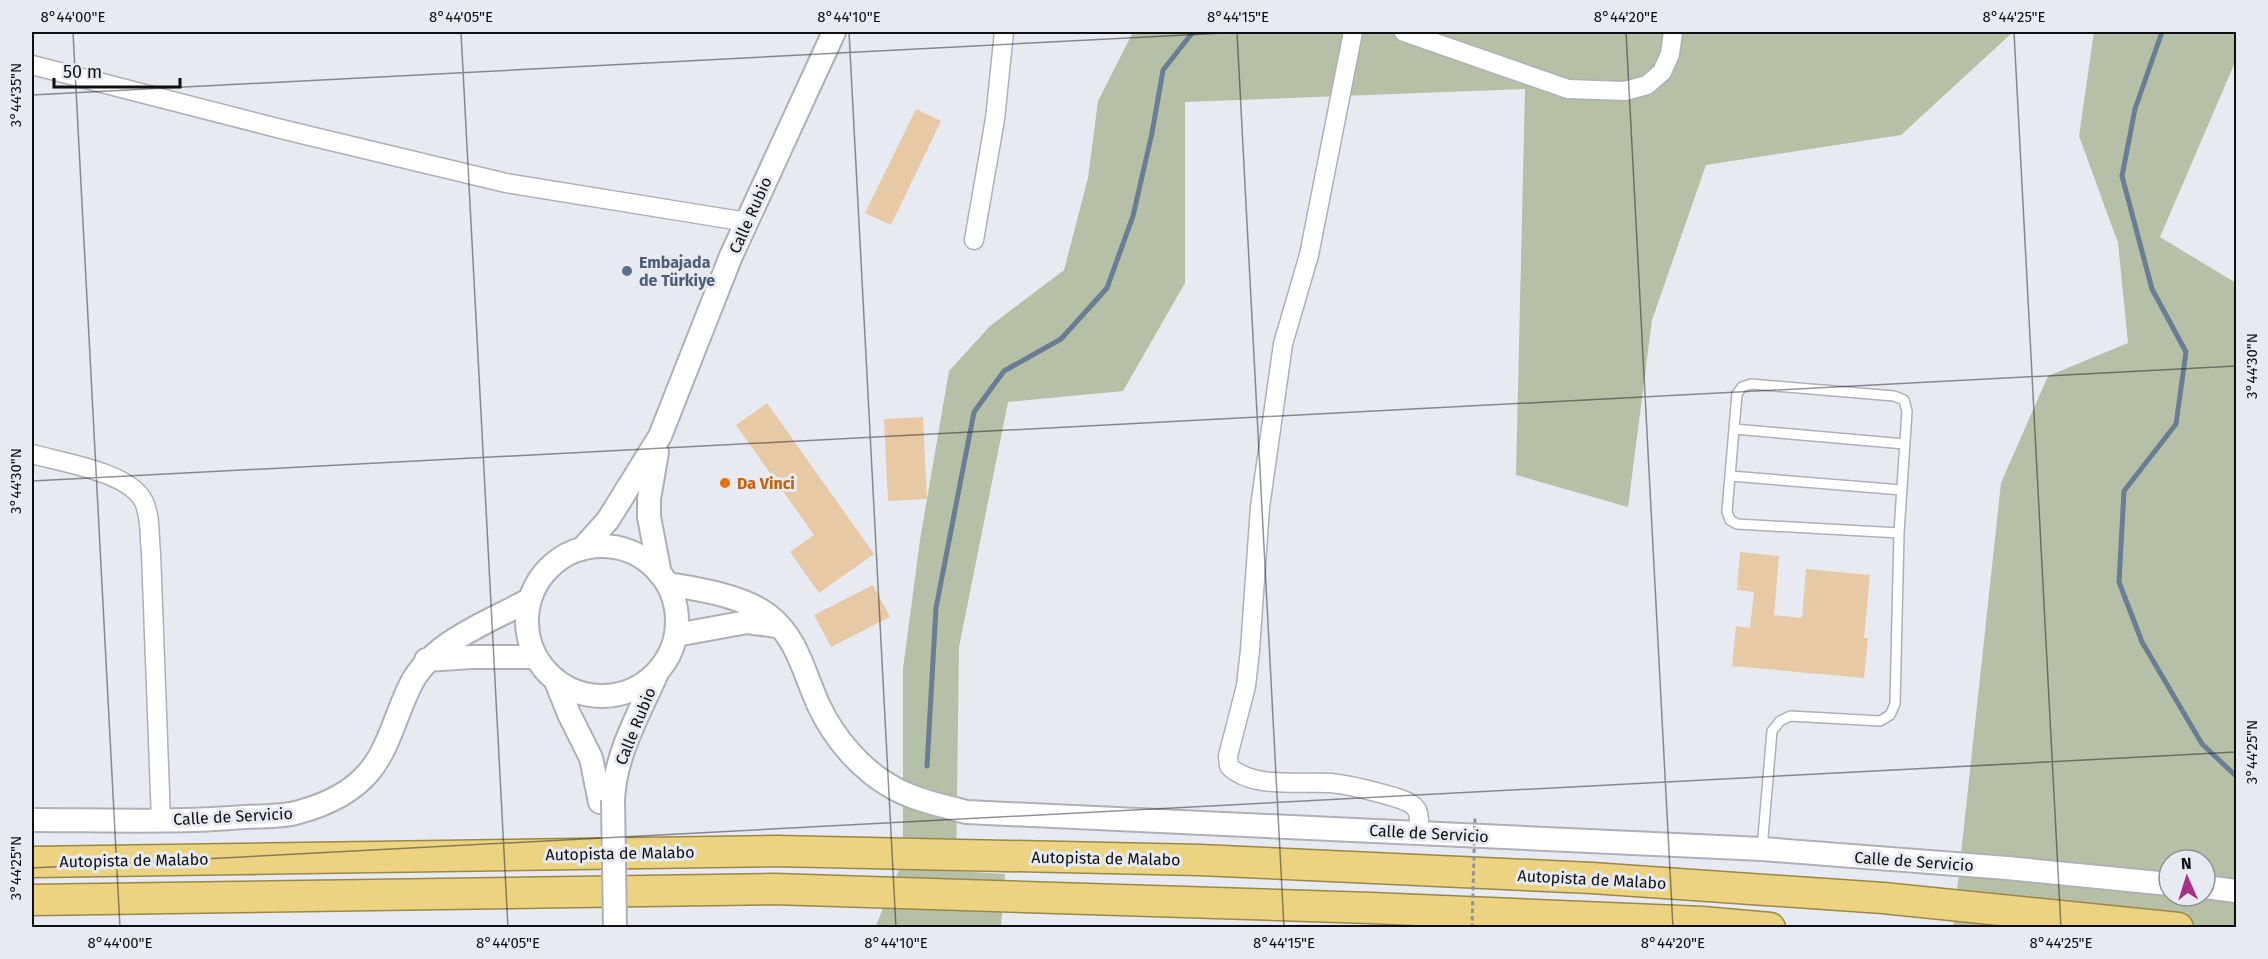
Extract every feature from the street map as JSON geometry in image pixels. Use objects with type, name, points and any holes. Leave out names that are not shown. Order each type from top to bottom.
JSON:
[{"type":"highway","name":"Autopista de Malabo","points":[[32,862],[777,851],[1200,860],[1592,878],[1883,898],[2178,927]]},
{"type":"highway","points":[[32,900],[774,889],[1383,909],[1702,922],[1770,927]]},
{"type":"street","name":"Calle Rubio","points":[[582,549],[608,520],[660,436],[747,222],[834,32]]},
{"type":"street","points":[[974,240],[995,119],[1004,32]]},
{"type":"street","points":[[1353,32],[1309,255],[1283,344],[1260,507],[1250,650],[1245,686],[1228,756],[1229,766],[1235,772],[1251,778],[1331,783],[1369,789],[1405,801],[1412,804],[1418,812],[1419,833]]},
{"type":"street","points":[[1404,32],[1568,89],[1625,91],[1647,85],[1662,72],[1670,54],[1673,32]]},
{"type":"street","points":[[32,64],[216,113],[506,183],[747,222]]},
{"type":"street","name":"Calle Rubio","points":[[660,436],[649,508],[664,579]]},
{"type":"street","points":[[32,454],[94,471],[127,484],[144,501],[151,553],[161,820]]},
{"type":"street","points":[[604,546],[625,550],[645,559],[664,579],[674,600],[677,618],[676,635],[669,654],[658,670],[641,685],[620,693],[597,695],[575,691],[555,679],[536,657],[529,639],[526,620],[529,600],[540,577],[559,559],[582,549],[604,546]]},
{"type":"street","name":"Calle de Servicio","points":[[664,579],[749,605],[768,615],[791,640],[802,660],[820,707],[859,763],[892,787],[927,802],[966,812],[1762,849],[2007,868],[2157,883]]},
{"type":"street","name":"Calle de Servicio","points":[[32,820],[219,819],[297,813],[326,803],[350,790],[369,772],[380,755],[410,685],[426,660],[444,646],[529,600]]},
{"type":"street","points":[[676,635],[747,622],[779,626]]},
{"type":"street","points":[[426,660],[536,657]]},
{"type":"street","name":"Calle Rubio","points":[[602,927],[607,801],[618,762],[658,670]]},
{"type":"street","name":"Calle Rubio","points":[[555,679],[591,758],[607,801],[615,927]]},
{"type":"street","points":[[2217,889],[2236,891]]},
{"type":"lane","points":[[1762,849],[1772,731],[1780,721],[1790,716],[1880,721],[1890,715],[1895,704],[1899,533],[1907,411],[1904,400],[1894,396],[1751,384],[1742,387],[1737,394],[1727,511],[1730,520],[1737,524],[1899,533]]},
{"type":"lane","points":[[1734,429],[1905,444]]},
{"type":"lane","points":[[1730,476],[1902,490]]},
{"type":"path","points":[[1472,927],[1475,816]]},
{"type":"green space","points":[[1133,32],[2013,32],[1901,135],[1706,165],[1652,320],[1628,507],[1516,475],[1525,89],[1185,102],[1185,283],[1123,391],[1008,402],[959,647],[956,871],[1005,874],[1001,927],[875,928],[903,860],[903,669],[920,540],[949,371],[990,326],[1064,270],[1088,178],[1098,101]]},
{"type":"green space","points":[[2094,32],[2236,32],[2236,60],[2160,237],[2236,283],[2236,927],[1953,928],[2001,483],[2048,376],[2128,343],[2118,243],[2079,136]]},
{"type":"building","points":[[916,109],[941,121],[891,225],[865,213]]},
{"type":"building","points":[[767,403],[874,554],[819,593],[790,552],[814,535],[736,425]]},
{"type":"building","points":[[923,417],[927,499],[888,501],[884,419]]},
{"type":"building","points":[[1740,552],[1779,556],[1774,615],[1802,618],[1806,569],[1870,575],[1864,638],[1868,638],[1864,678],[1732,666],[1736,626],[1750,628],[1754,592],[1737,590]]},
{"type":"building","points":[[873,585],[890,617],[831,647],[814,615]]},
{"type":"waterway","points":[[927,766],[936,608],[974,412],[1004,371],[1061,339],[1107,288],[1133,216],[1152,133],[1163,70],[1193,32]]},
{"type":"waterway","points":[[2162,32],[2135,109],[2122,176],[2152,289],[2186,352],[2176,424],[2124,491],[2119,582],[2142,642],[2202,744],[2236,776]]},
{"type":"place","name":"Embajada de Türkiye","points":[[627,271]]},
{"type":"place","name":"Da Vinci","points":[[725,483]]}]
